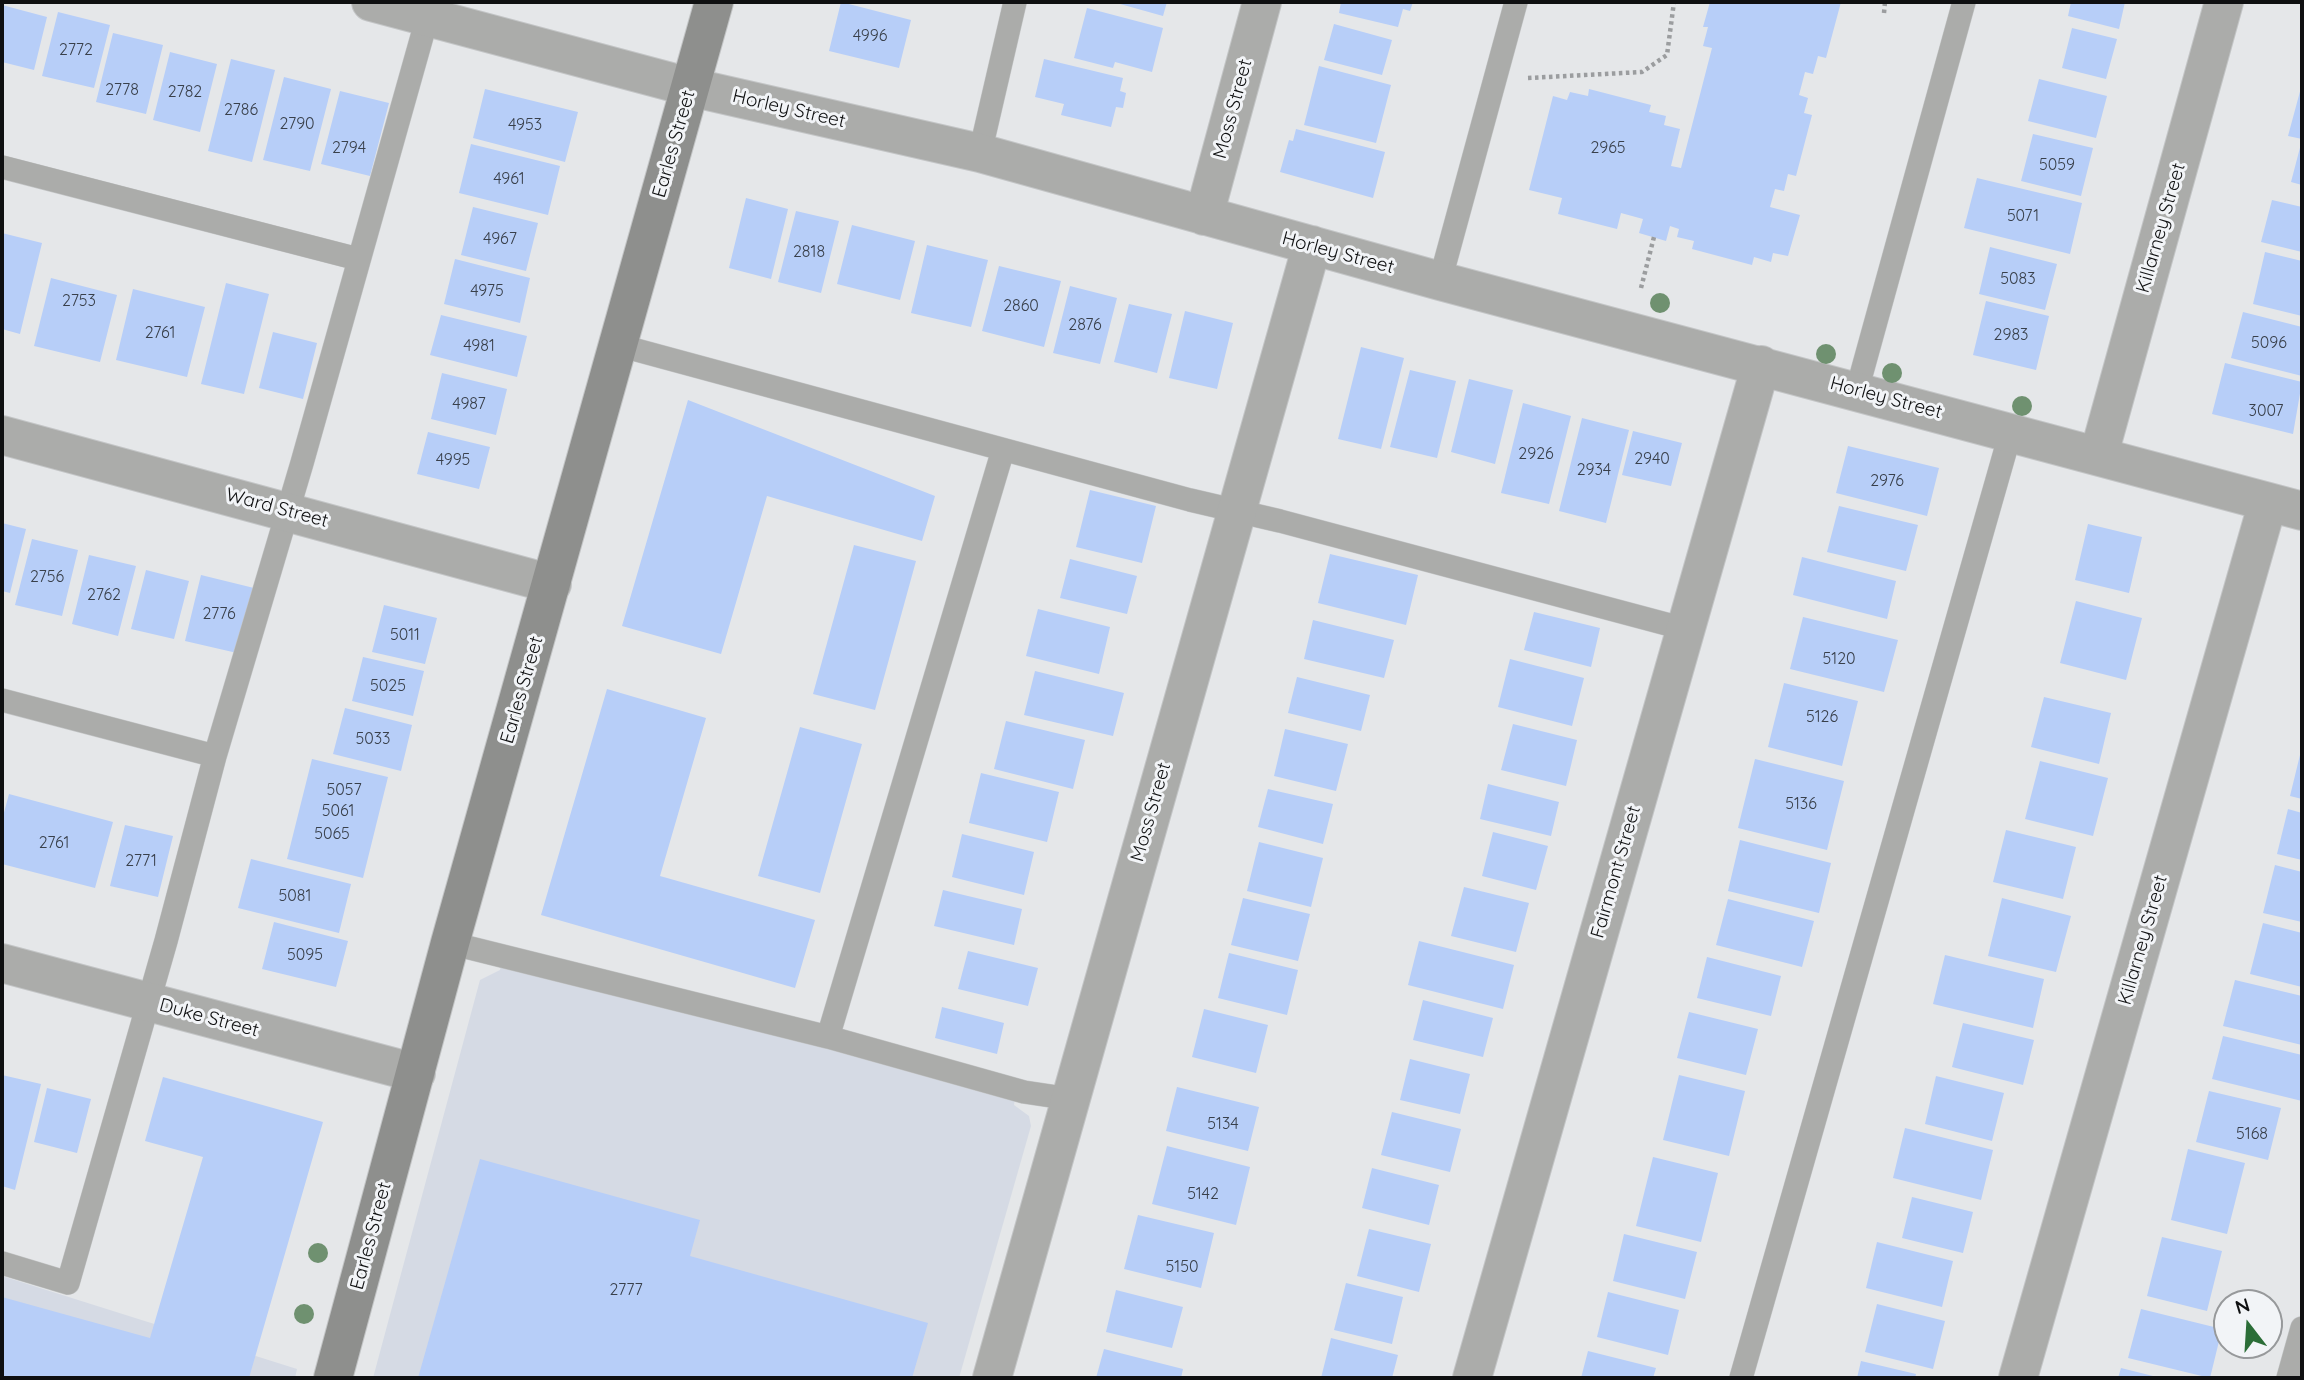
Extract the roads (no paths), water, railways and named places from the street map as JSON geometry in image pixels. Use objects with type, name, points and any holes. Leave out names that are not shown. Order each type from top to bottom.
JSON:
[{"type":"street","name":"Horley Street","points":[[371,2],[430,9],[690,87],[980,153],[1440,281],[2099,454],[2285,506]]},
{"type":"street","name":"Earles Street","points":[[333,1378],[450,943],[714,2]]},
{"type":"street","name":"Moss Street","points":[[1204,216],[1262,2]]},
{"type":"street","name":"Killarney Street","points":[[2099,454],[2224,2]]},
{"type":"street","name":"Moss Street","points":[[992,1378],[1312,245]]},
{"type":"street","name":"Fairmont Street","points":[[1472,1378],[1761,365]]},
{"type":"street","name":"Ward Street","points":[[2,435],[552,584]]},
{"type":"street","name":"Killarney Street","points":[[2018,1378],[2285,506]]},
{"type":"street","name":"Duke Street","points":[[2,963],[416,1073]]},
{"type":"lane","points":[[980,153],[1016,2]]},
{"type":"lane","points":[[1440,281],[1516,2]]},
{"type":"lane","points":[[1857,390],[1964,2]]},
{"type":"lane","points":[[2,1263],[68,1283],[215,755],[430,9]]},
{"type":"lane","points":[[2,167],[358,259]]},
{"type":"lane","points":[[618,345],[1003,450],[1685,629]]},
{"type":"lane","points":[[1741,1378],[2011,431]]},
{"type":"lane","points":[[828,1037],[1003,450]]},
{"type":"lane","points":[[2,700],[215,755]]},
{"type":"lane","points":[[450,943],[828,1037],[1024,1092],[1071,1099]]},
{"type":"lane","points":[[2288,1378],[2302,1328]]}]
